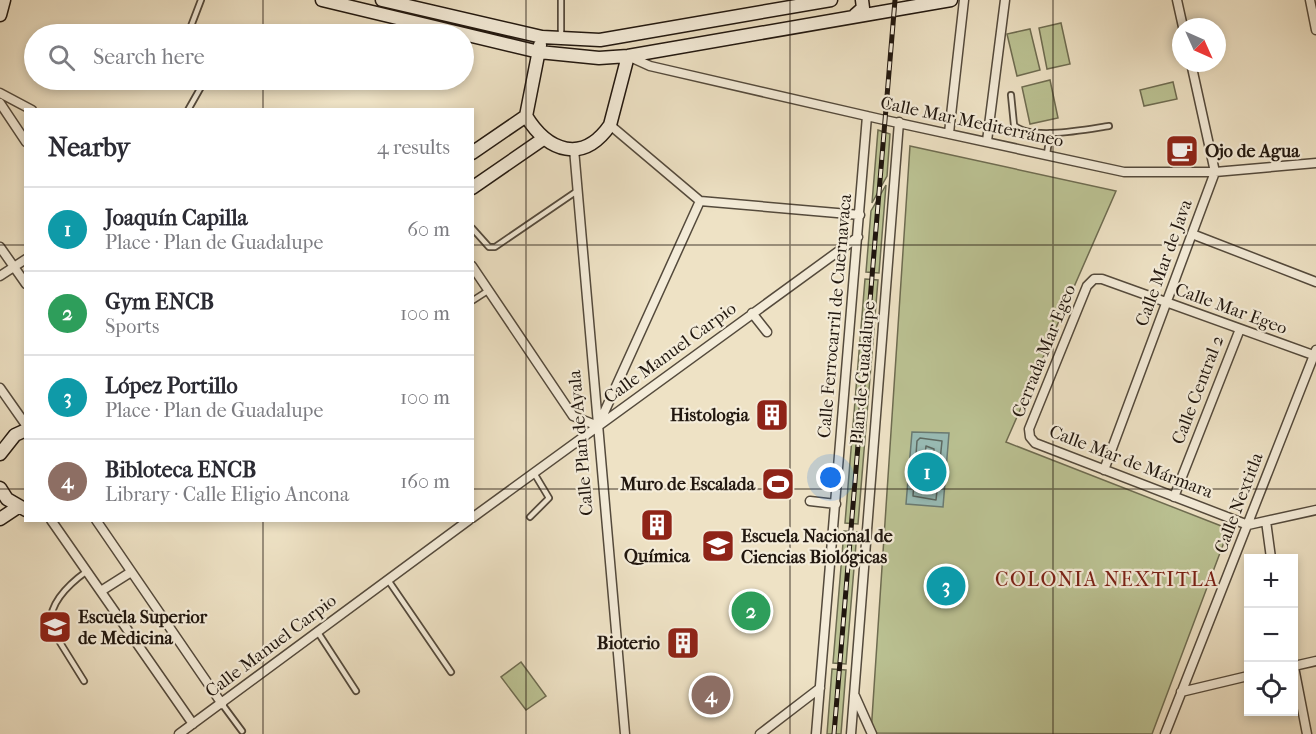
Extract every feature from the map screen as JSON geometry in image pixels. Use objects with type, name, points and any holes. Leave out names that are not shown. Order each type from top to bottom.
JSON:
[{"type":"main road","points":[[0,15],[4,0]]},
{"type":"main road","points":[[322,0],[422,24]]},
{"type":"main road","points":[[382,0],[542,37],[600,40],[831,0]]},
{"type":"main road","points":[[854,16],[863,9],[862,0]]},
{"type":"main road","points":[[474,36],[539,52],[599,58],[628,56],[951,0]]},
{"type":"main road","points":[[474,152],[526,116],[542,37]]},
{"type":"main road","points":[[526,116],[543,139],[562,148],[585,148],[596,142],[610,125],[628,56]]},
{"type":"main road","points":[[474,187],[543,139]]},
{"type":"main road","points":[[2,445],[24,431]]},
{"type":"main road","points":[[0,488],[7,499],[22,509]]},
{"type":"main road","points":[[0,519],[22,509]]},
{"type":"street","points":[[949,133],[964,0]]},
{"type":"street","points":[[987,141],[1005,0]]},
{"type":"street","points":[[1177,0],[1181,18]]},
{"type":"street","points":[[1310,0],[1316,30]]},
{"type":"street","name":"Calle Mar Mediterráneo","points":[[628,56],[650,66],[1124,172],[1215,172],[1316,163]]},
{"type":"street","points":[[1193,72],[1215,172]]},
{"type":"street","points":[[0,93],[28,108]]},
{"type":"street","points":[[0,103],[24,139]]},
{"type":"street","name":"Calle Ferrocarril de Cuernavaca","points":[[816,734],[867,116]]},
{"type":"street","name":"Plan de Guadalupe","points":[[851,734],[899,122]]},
{"type":"street","points":[[610,125],[700,201],[860,215]]},
{"type":"street","name":"Calle Plan de Ayala","points":[[574,148],[625,734]]},
{"type":"street","name":"Calle Mar de Java","points":[[1104,470],[1215,172]]},
{"type":"street","points":[[474,269],[573,416],[598,426],[700,201]]},
{"type":"street","points":[[1192,234],[1316,282]]},
{"type":"street","name":"Calle Manuel Carpio","points":[[474,517],[858,237]]},
{"type":"street","points":[[0,247],[24,281]]},
{"type":"street","points":[[0,276],[24,260]]},
{"type":"street","name":"Cerrada Mar Egeo","points":[[1035,443],[1030,437],[1029,429],[1087,286],[1094,279],[1102,279]]},
{"type":"street","name":"Calle Mar Egeo","points":[[1102,279],[1315,354]]},
{"type":"street","points":[[752,314],[767,332]]},
{"type":"street","name":"Calle Central 2","points":[[1174,497],[1240,329]]},
{"type":"street","name":"Calle Nextitla","points":[[1165,734],[1315,354]]},
{"type":"street","points":[[0,388],[24,422]]},
{"type":"street","name":"Calle Mar de Mármara","points":[[1035,443],[1248,525]]},
{"type":"street","points":[[810,501],[836,504]]},
{"type":"street","points":[[1248,525],[1316,510]]},
{"type":"street","points":[[1266,521],[1270,554]]},
{"type":"street","points":[[52,522],[194,724]]},
{"type":"street","points":[[97,522],[222,704]]},
{"type":"street","name":"Calle Manuel Carpio","points":[[183,733],[317,631],[467,522]]},
{"type":"street","points":[[101,591],[131,572]]},
{"type":"street","points":[[1298,665],[1316,661]]},
{"type":"street","points":[[1181,692],[1244,677]]},
{"type":"street","points":[[760,734],[820,688]]},
{"type":"street","points":[[1298,690],[1307,734]]},
{"type":"street","points":[[854,694],[872,734]]},
{"type":"lane","points":[[192,24],[201,0]]},
{"type":"lane","points":[[561,0],[561,38]]},
{"type":"lane","points":[[189,108],[200,90]]},
{"type":"lane","points":[[1011,95],[1016,127],[1050,133],[1109,126]]},
{"type":"lane","points":[[1047,154],[1050,133]]},
{"type":"lane","points":[[474,230],[489,247],[495,247],[577,191]]},
{"type":"lane","points":[[474,300],[489,291]]},
{"type":"lane","points":[[530,517],[549,498],[534,473]]},
{"type":"lane","points":[[84,681],[51,628],[50,620],[62,594],[87,571]]},
{"type":"lane","points":[[388,580],[451,672]]},
{"type":"lane","points":[[317,631],[356,691]]},
{"type":"lane","points":[[222,704],[242,731]]},
{"type":"green space","points":[[1061,23],[1070,64],[1047,69],[1039,28]]},
{"type":"green space","points":[[1030,29],[1040,70],[1017,76],[1007,34]]},
{"type":"green space","points":[[1050,80],[1058,118],[1030,124],[1022,87]]},
{"type":"green space","points":[[1173,82],[1177,99],[1144,106],[1140,90]]},
{"type":"green space","points":[[878,130],[890,134],[887,176],[872,203]]},
{"type":"green space","points":[[910,146],[1116,191],[1006,442],[1229,529],[1152,734],[871,733]]},
{"type":"green space","points":[[886,185],[879,273],[866,272],[871,211]]},
{"type":"green space","points":[[865,279],[878,280],[858,524],[845,523]]},
{"type":"green space","points":[[844,531],[857,532],[846,664],[833,663]]},
{"type":"green space","points":[[521,662],[546,696],[526,710],[501,677]]},
{"type":"green space","points":[[832,669],[846,670],[841,734],[827,734]]},
{"type":"water","points":[[912,432],[949,433],[943,507],[906,504]]},
{"type":"railway","points":[[834,734],[895,0]]},
{"type":"place","name":"Ojo de Agua","points":[[1182,151]]},
{"type":"place","name":"Histologia","points":[[772,415]]},
{"type":"place","name":"Joaquín Capilla","points":[[927,472]]},
{"type":"place","name":"Muro de Escalada","points":[[778,484]]},
{"type":"place","name":"Química","points":[[657,525]]},
{"type":"place","name":"Escuela Nacional de Ciencias Biológicas","points":[[718,546]]},
{"type":"place","name":"López Portillo","points":[[946,586]]},
{"type":"place","name":"Gym ENCB","points":[[751,611]]},
{"type":"place","name":"Escuela Superior de Medicina","points":[[55,627]]},
{"type":"place","name":"Bioterio","points":[[683,643]]},
{"type":"place","name":"Bibloteca ENCB","points":[[711,695]]},
{"type":"district","name":"COLONIA NEXTITLA","points":[[1107,579]]}]
